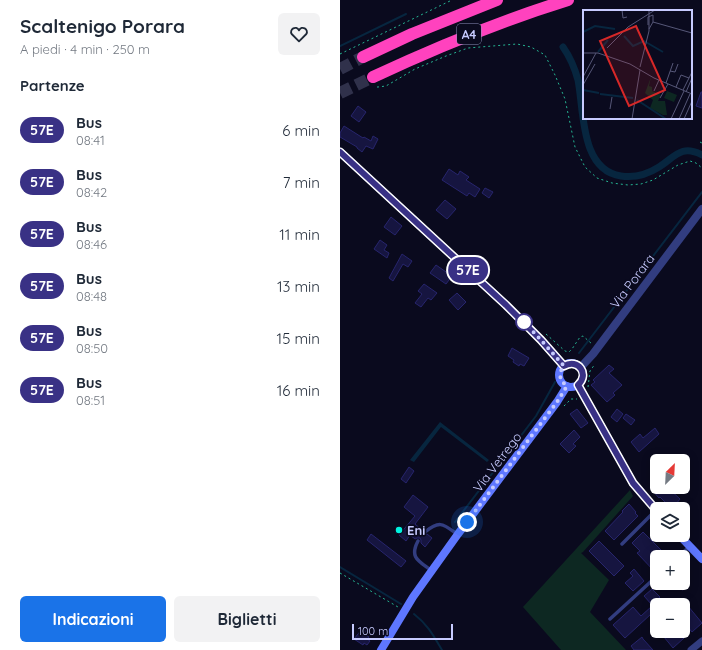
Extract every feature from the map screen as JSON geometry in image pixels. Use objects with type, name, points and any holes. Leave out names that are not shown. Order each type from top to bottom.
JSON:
[{"type":"highway","name":"A4","points":[[363,57],[412,34],[497,0]]},
{"type":"highway","name":"A4","points":[[375,82],[418,56],[466,36],[568,0]]},
{"type":"main road","points":[[340,152],[506,305],[541,340],[564,366]]},
{"type":"main road","points":[[572,363],[580,368],[583,375],[578,385],[572,387],[567,386],[560,379],[561,370],[564,366],[572,363]]},
{"type":"main road","points":[[578,385],[633,483],[650,504]]},
{"type":"main road","name":"Via Vetrego","points":[[381,650],[404,611],[458,534],[557,402],[567,386]]},
{"type":"main road","points":[[686,542],[702,559]]},
{"type":"street","name":"Via Porara","points":[[580,368],[593,354],[702,209]]},
{"type":"street","points":[[691,650],[702,641]]},
{"type":"lane","points":[[622,544],[650,517]]},
{"type":"lane","points":[[425,532],[432,526],[442,524],[458,534]]},
{"type":"lane","points":[[418,541],[414,549],[414,554],[418,560],[432,571]]},
{"type":"lane","points":[[686,550],[690,546]]},
{"type":"lane","points":[[610,619],[650,582]]},
{"type":"path","points":[[340,54],[452,0]]},
{"type":"path","points":[[375,82],[386,86],[415,69],[468,48],[517,44],[531,47],[546,55],[565,100],[575,147],[585,167],[596,178],[628,186],[653,180],[678,165],[690,161],[696,163],[702,168]]},
{"type":"path","points":[[586,338],[593,344]]},
{"type":"path","points":[[564,407],[571,399],[577,399]]},
{"type":"path","points":[[340,573],[404,611]]},
{"type":"green space","points":[[630,490],[633,496],[581,553],[609,580],[590,612],[626,650],[561,650],[523,607]]},
{"type":"water","points":[[440,422],[489,460],[487,462],[441,427],[414,462],[410,460]]},
{"type":"building","points":[[702,92],[702,108],[696,106]]},
{"type":"building","points":[[358,106],[366,112],[359,122],[351,116]]},
{"type":"building","points":[[344,126],[363,138],[364,137],[371,141],[373,136],[378,139],[373,149],[366,146],[362,152],[357,147],[340,137],[340,133]]},
{"type":"building","points":[[449,169],[458,175],[460,171],[469,177],[466,180],[480,189],[475,197],[469,193],[467,196],[442,180]]},
{"type":"building","points":[[485,188],[493,192],[489,198],[482,193]]},
{"type":"building","points":[[445,200],[456,209],[447,219],[436,210]]},
{"type":"building","points":[[391,217],[402,226],[395,235],[384,227]]},
{"type":"building","points":[[380,240],[387,245],[384,250],[389,253],[387,258],[374,249]]},
{"type":"building","points":[[402,254],[412,261],[408,267],[403,264],[393,281],[389,278]]},
{"type":"building","points":[[436,265],[452,276],[446,284],[430,273]]},
{"type":"building","points":[[424,284],[437,293],[431,300],[428,298],[421,307],[415,303],[422,294],[418,291]]},
{"type":"building","points":[[457,293],[466,302],[458,310],[449,300]]},
{"type":"building","points":[[512,348],[529,358],[524,366],[520,364],[519,366],[508,356]]},
{"type":"building","points":[[609,365],[614,369],[609,373],[622,385],[613,393],[615,395],[607,402],[591,385],[595,382],[593,380]]},
{"type":"building","points":[[577,409],[588,423],[581,428],[570,414]]},
{"type":"building","points":[[617,409],[623,414],[617,422],[611,417]]},
{"type":"building","points":[[626,414],[635,420],[631,425],[623,418]]},
{"type":"building","points":[[655,428],[659,434],[639,452],[631,442],[640,434],[643,438]]},
{"type":"building","points":[[574,430],[580,437],[573,444],[576,446],[569,453],[560,444]]},
{"type":"building","points":[[409,467],[414,471],[406,483],[401,479]]},
{"type":"building","points":[[656,494],[675,494],[680,499],[678,502],[665,502],[660,497],[659,498]]},
{"type":"building","points":[[413,495],[428,507],[415,524],[422,530],[423,535],[427,534],[432,538],[425,547],[421,543],[420,538],[415,539],[410,535],[406,541],[399,535],[415,516],[404,507]]},
{"type":"building","points":[[629,504],[638,516],[614,540],[605,531]]},
{"type":"building","points":[[643,532],[650,539],[650,542],[653,542],[661,550],[650,550],[650,567],[637,553],[640,551],[632,543]]},
{"type":"building","points":[[371,534],[406,561],[401,567],[367,540]]},
{"type":"building","points":[[599,541],[624,566],[614,576],[589,551]]},
{"type":"building","points":[[634,569],[644,581],[633,591],[625,583],[633,576],[630,573]]},
{"type":"building","points":[[653,590],[660,597],[650,598],[650,603],[644,596]]},
{"type":"building","points":[[633,607],[641,616],[650,608],[650,615],[625,638],[613,625]]},
{"type":"building","points":[[690,608],[702,623],[692,632],[690,630]]},
{"type":"building","points":[[362,629],[367,632],[366,635],[369,637],[367,639],[370,641],[367,645],[364,643],[363,645],[354,639]]},
{"type":"building","points":[[642,637],[653,650],[634,650],[631,646]]},
{"type":"building","points":[[665,638],[684,638],[673,648]]},
{"type":"waterway","points":[[340,46],[406,14]]},
{"type":"waterway","points":[[563,47],[572,63],[578,80],[583,122],[591,151],[598,163],[608,171],[621,176],[636,176],[655,169],[683,151],[695,152],[702,155]]},
{"type":"waterway","points":[[579,353],[702,192]]},
{"type":"waterway","points":[[455,522],[536,416],[555,382]]},
{"type":"waterway","points":[[340,567],[401,604]]},
{"type":"waterway","points":[[414,614],[427,626],[442,650]]},
{"type":"tunnel","points":[[340,69],[363,57]]},
{"type":"tunnel","points":[[340,93],[373,77]]},
{"type":"bus line","name":"57E","points":[[340,152],[506,305],[541,340],[564,366],[572,363],[580,368],[583,375],[578,385],[633,483],[650,503]]},
{"type":"place","name":"Eni","points":[[399,530]]},
{"type":"route","points":[[467,522],[557,402],[567,386],[560,379],[561,370],[564,366],[524,322]]}]
